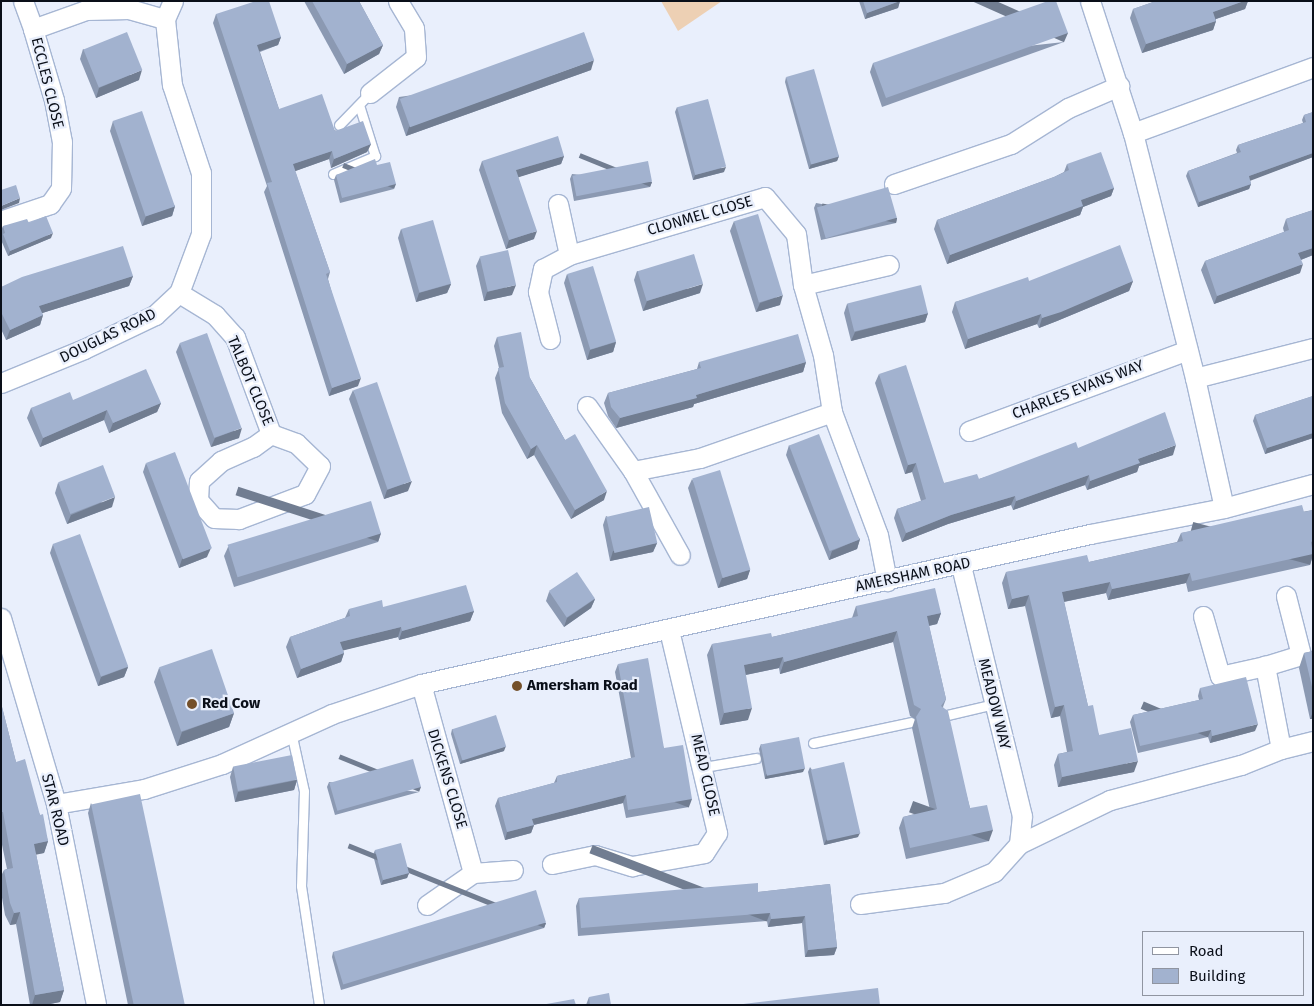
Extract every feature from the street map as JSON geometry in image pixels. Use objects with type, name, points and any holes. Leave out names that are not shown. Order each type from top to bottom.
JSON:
[{"type":"street","name":"ECCLES CLOSE","points":[[3,220],[50,204],[61,188],[62,142],[54,100],[23,1]]},
{"type":"street","points":[[165,19],[173,1]]},
{"type":"street","points":[[364,99],[416,57],[414,28],[398,1]]},
{"type":"street","points":[[1090,1],[1133,133],[1196,378],[1224,508]]},
{"type":"street","name":"ECCLES CLOSE","points":[[33,29],[86,10],[129,9],[165,19]]},
{"type":"street","name":"DOUGLAS ROAD","points":[[1,383],[84,349],[155,315],[179,293],[201,234],[201,172],[172,85],[165,19]]},
{"type":"street","points":[[1133,133],[1313,67]]},
{"type":"street","points":[[894,184],[1011,144],[1068,108],[1119,86]]},
{"type":"street","name":"CLONMEL CLOSE","points":[[550,339],[538,292],[543,269],[569,255],[765,197],[796,234],[803,285],[823,356],[832,412],[878,535],[887,581]]},
{"type":"street","points":[[558,204],[569,255]]},
{"type":"street","points":[[803,285],[888,265]]},
{"type":"street","name":"TALBOT CLOSE","points":[[179,293],[215,315],[235,337],[272,434],[296,443],[320,466],[305,494],[239,519],[214,518],[198,500],[199,480],[220,461],[253,447],[272,434]]},
{"type":"street","points":[[1196,378],[1313,348]]},
{"type":"street","name":"CHARLES EVANS WAY","points":[[969,431],[1188,350]]},
{"type":"street","points":[[587,406],[634,471],[680,554]]},
{"type":"street","points":[[634,471],[700,458],[832,412]]},
{"type":"street","name":"AMERSHAM ROAD","points":[[56,804],[144,789],[222,764],[332,714],[421,684],[961,566],[1090,534],[1224,508],[1313,484]]},
{"type":"street","name":"MEADOW WAY","points":[[961,566],[1022,816],[1019,844]]},
{"type":"street","points":[[1203,616],[1220,676],[1265,666],[1301,655],[1286,596]]},
{"type":"street","name":"STAR ROAD","points":[[1,618],[56,804],[96,1005]]},
{"type":"street","name":"MEAD CLOSE","points":[[552,864],[595,855],[632,866],[704,853],[717,833],[704,768],[669,630]]},
{"type":"street","points":[[1265,666],[1281,749]]},
{"type":"street","name":"DICKENS CLOSE","points":[[421,684],[430,726],[458,809],[473,874]]},
{"type":"street","points":[[860,904],[944,893],[994,872],[1019,844],[1110,800],[1241,765],[1281,749],[1313,741]]},
{"type":"street","points":[[427,905],[473,874],[513,870]]},
{"type":"lane","points":[[339,125],[364,99]]},
{"type":"lane","points":[[333,174],[375,156],[364,99]]},
{"type":"lane","points":[[943,716],[994,704]]},
{"type":"lane","points":[[812,744],[911,722]]},
{"type":"lane","points":[[291,732],[304,791],[301,886],[319,1005]]},
{"type":"lane","points":[[704,768],[756,758]]},
{"type":"shaded area","points":[[661,1],[722,1],[678,31]]},
{"type":"building","points":[[256,1],[269,1],[281,37],[257,45],[279,109],[322,94],[335,131],[363,121],[371,144],[334,159],[332,151],[293,164],[330,272],[326,274],[361,378],[332,388],[267,183],[272,182],[216,14]]},
{"type":"building","points":[[312,1],[359,1],[383,45],[347,64]]},
{"type":"building","points":[[863,1],[900,1],[867,13]]},
{"type":"building","points":[[1048,1],[1056,1],[1068,33],[886,98],[873,63]]},
{"type":"building","points":[[1156,1],[1244,1],[1213,12],[1216,21],[1146,44],[1133,9]]},
{"type":"building","points":[[127,32],[142,70],[99,88],[83,50]]},
{"type":"building","points":[[584,32],[594,60],[410,127],[400,99]]},
{"type":"building","points":[[814,69],[839,156],[811,164],[786,77]]},
{"type":"building","points":[[708,99],[726,167],[695,175],[677,107]]},
{"type":"building","points":[[142,111],[175,206],[146,217],[113,121]]},
{"type":"building","points":[[1313,112],[1313,153],[1249,176],[1251,184],[1199,202],[1188,171],[1241,152],[1238,145],[1306,122],[1304,115]]},
{"type":"building","points":[[558,136],[564,156],[516,170],[537,231],[509,240],[482,161]]},
{"type":"building","points":[[1101,152],[1114,188],[1081,200],[1083,206],[950,255],[937,220],[1054,177],[1069,170],[1067,164]]},
{"type":"building","points":[[375,159],[377,165],[390,162],[396,184],[342,198],[336,175]]},
{"type":"building","points":[[648,161],[652,182],[576,196],[572,176]]},
{"type":"building","points":[[16,185],[20,198],[1,206],[1,190]]},
{"type":"building","points":[[888,187],[897,218],[826,238],[817,207]]},
{"type":"building","points":[[1313,210],[1313,248],[1298,253],[1303,264],[1217,296],[1205,261],[1289,230],[1286,219]]},
{"type":"building","points":[[758,214],[783,295],[759,303],[734,221]]},
{"type":"building","points":[[46,216],[53,233],[10,251],[3,234],[5,233],[3,226],[27,219],[29,223]]},
{"type":"building","points":[[433,220],[451,283],[419,293],[401,229]]},
{"type":"building","points":[[1120,245],[1133,281],[1061,312],[1042,318],[1041,314],[968,339],[955,302],[1028,277],[1029,281]]},
{"type":"building","points":[[123,246],[133,276],[39,306],[43,315],[10,330],[1,312],[1,287],[22,277]]},
{"type":"building","points":[[508,250],[516,285],[488,292],[480,257]]},
{"type":"building","points":[[694,254],[703,284],[647,301],[638,271]]},
{"type":"building","points":[[593,266],[616,342],[590,349],[567,274]]},
{"type":"building","points":[[921,285],[928,313],[854,332],[847,303]]},
{"type":"building","points":[[521,332],[530,378],[565,440],[575,434],[607,491],[575,510],[537,445],[531,449],[505,403],[498,368],[504,367],[497,337]]},
{"type":"building","points":[[207,333],[242,428],[214,438],[180,343]]},
{"type":"building","points":[[798,334],[806,362],[696,395],[697,398],[620,418],[611,407],[608,393],[701,368],[699,362]]},
{"type":"building","points":[[906,365],[944,483],[977,474],[979,479],[1076,442],[1078,448],[1165,412],[1176,445],[1138,459],[1140,463],[1090,481],[1089,475],[1016,501],[1015,496],[951,515],[906,533],[897,509],[926,499],[916,463],[908,465],[879,374]]},
{"type":"building","points":[[146,369],[161,403],[113,423],[107,410],[43,438],[31,408],[70,392],[73,400]]},
{"type":"building","points":[[377,382],[411,481],[388,489],[353,390]]},
{"type":"building","points":[[1313,396],[1313,433],[1267,448],[1255,415]]},
{"type":"building","points":[[819,434],[859,539],[830,551],[789,445]]},
{"type":"building","points":[[175,452],[212,548],[183,559],[146,463]]},
{"type":"building","points":[[103,465],[115,497],[70,514],[58,482]]},
{"type":"building","points":[[720,470],[750,569],[723,578],[692,478]]},
{"type":"building","points":[[371,501],[381,534],[237,577],[228,545]]},
{"type":"building","points":[[1302,505],[1304,512],[1313,510],[1313,541],[1311,542],[1313,554],[1192,581],[1190,573],[1112,589],[1110,582],[1062,592],[1088,706],[1093,705],[1099,735],[1131,728],[1138,761],[1062,777],[1058,754],[1073,751],[1064,705],[1055,707],[1029,595],[1012,599],[1006,572],[1087,555],[1089,562],[1183,541],[1181,533]]},
{"type":"building","points":[[649,507],[657,543],[614,553],[606,517]]},
{"type":"building","points":[[80,534],[128,666],[101,676],[53,544]]},
{"type":"building","points":[[577,572],[595,599],[567,618],[549,591]]},
{"type":"building","points":[[466,585],[474,611],[402,631],[401,627],[340,642],[344,653],[301,669],[290,637],[350,616],[349,609],[382,600],[383,607]]},
{"type":"building","points":[[935,588],[941,613],[927,616],[946,699],[941,706],[948,711],[970,808],[987,805],[993,830],[910,848],[903,817],[937,809],[916,717],[921,709],[914,705],[897,631],[784,662],[783,657],[744,665],[752,708],[724,713],[712,644],[771,633],[772,637],[858,616],[856,606]]},
{"type":"building","name":"Red Cow","points":[[212,649],[234,713],[181,732],[159,667]]},
{"type":"building","points":[[1313,651],[1313,691],[1304,653]]},
{"type":"building","points":[[648,658],[664,748],[683,745],[692,799],[628,810],[626,795],[532,819],[534,825],[507,832],[498,798],[557,782],[557,776],[635,757],[618,664]]},
{"type":"building","points":[[1246,677],[1258,724],[1212,736],[1211,730],[1140,746],[1133,715],[1203,699],[1200,688]]},
{"type":"building","points":[[1,703],[16,762],[25,759],[40,815],[43,814],[48,841],[34,844],[64,990],[35,995],[20,912],[14,913],[10,903],[4,870],[13,868],[3,812],[1,812]]},
{"type":"building","points":[[496,715],[506,746],[462,761],[452,729]]},
{"type":"building","points":[[799,737],[805,768],[767,776],[761,744]]},
{"type":"building","points":[[292,755],[297,780],[238,791],[233,766]]},
{"type":"building","points":[[413,759],[421,787],[337,811],[329,783]]},
{"type":"building","points":[[844,762],[860,833],[827,841],[811,770]]},
{"type":"building","points":[[140,794],[185,1004],[134,1005],[91,804]]},
{"type":"building","points":[[401,843],[409,873],[383,880],[375,850]]},
{"type":"building","points":[[758,883],[758,892],[830,884],[837,947],[808,950],[805,916],[771,919],[770,913],[581,928],[579,898]]},
{"type":"building","points":[[536,890],[546,923],[343,984],[333,952]]},
{"type":"building","points":[[878,988],[880,1005],[735,1005]]},
{"type":"building","points":[[609,993],[611,1005],[590,1005],[589,997]]},
{"type":"building","points":[[574,999],[576,1005],[541,1005]]},
{"type":"place","name":"Amersham Road","points":[[517,686]]},
{"type":"place","name":"Red Cow","points":[[192,704]]}]
